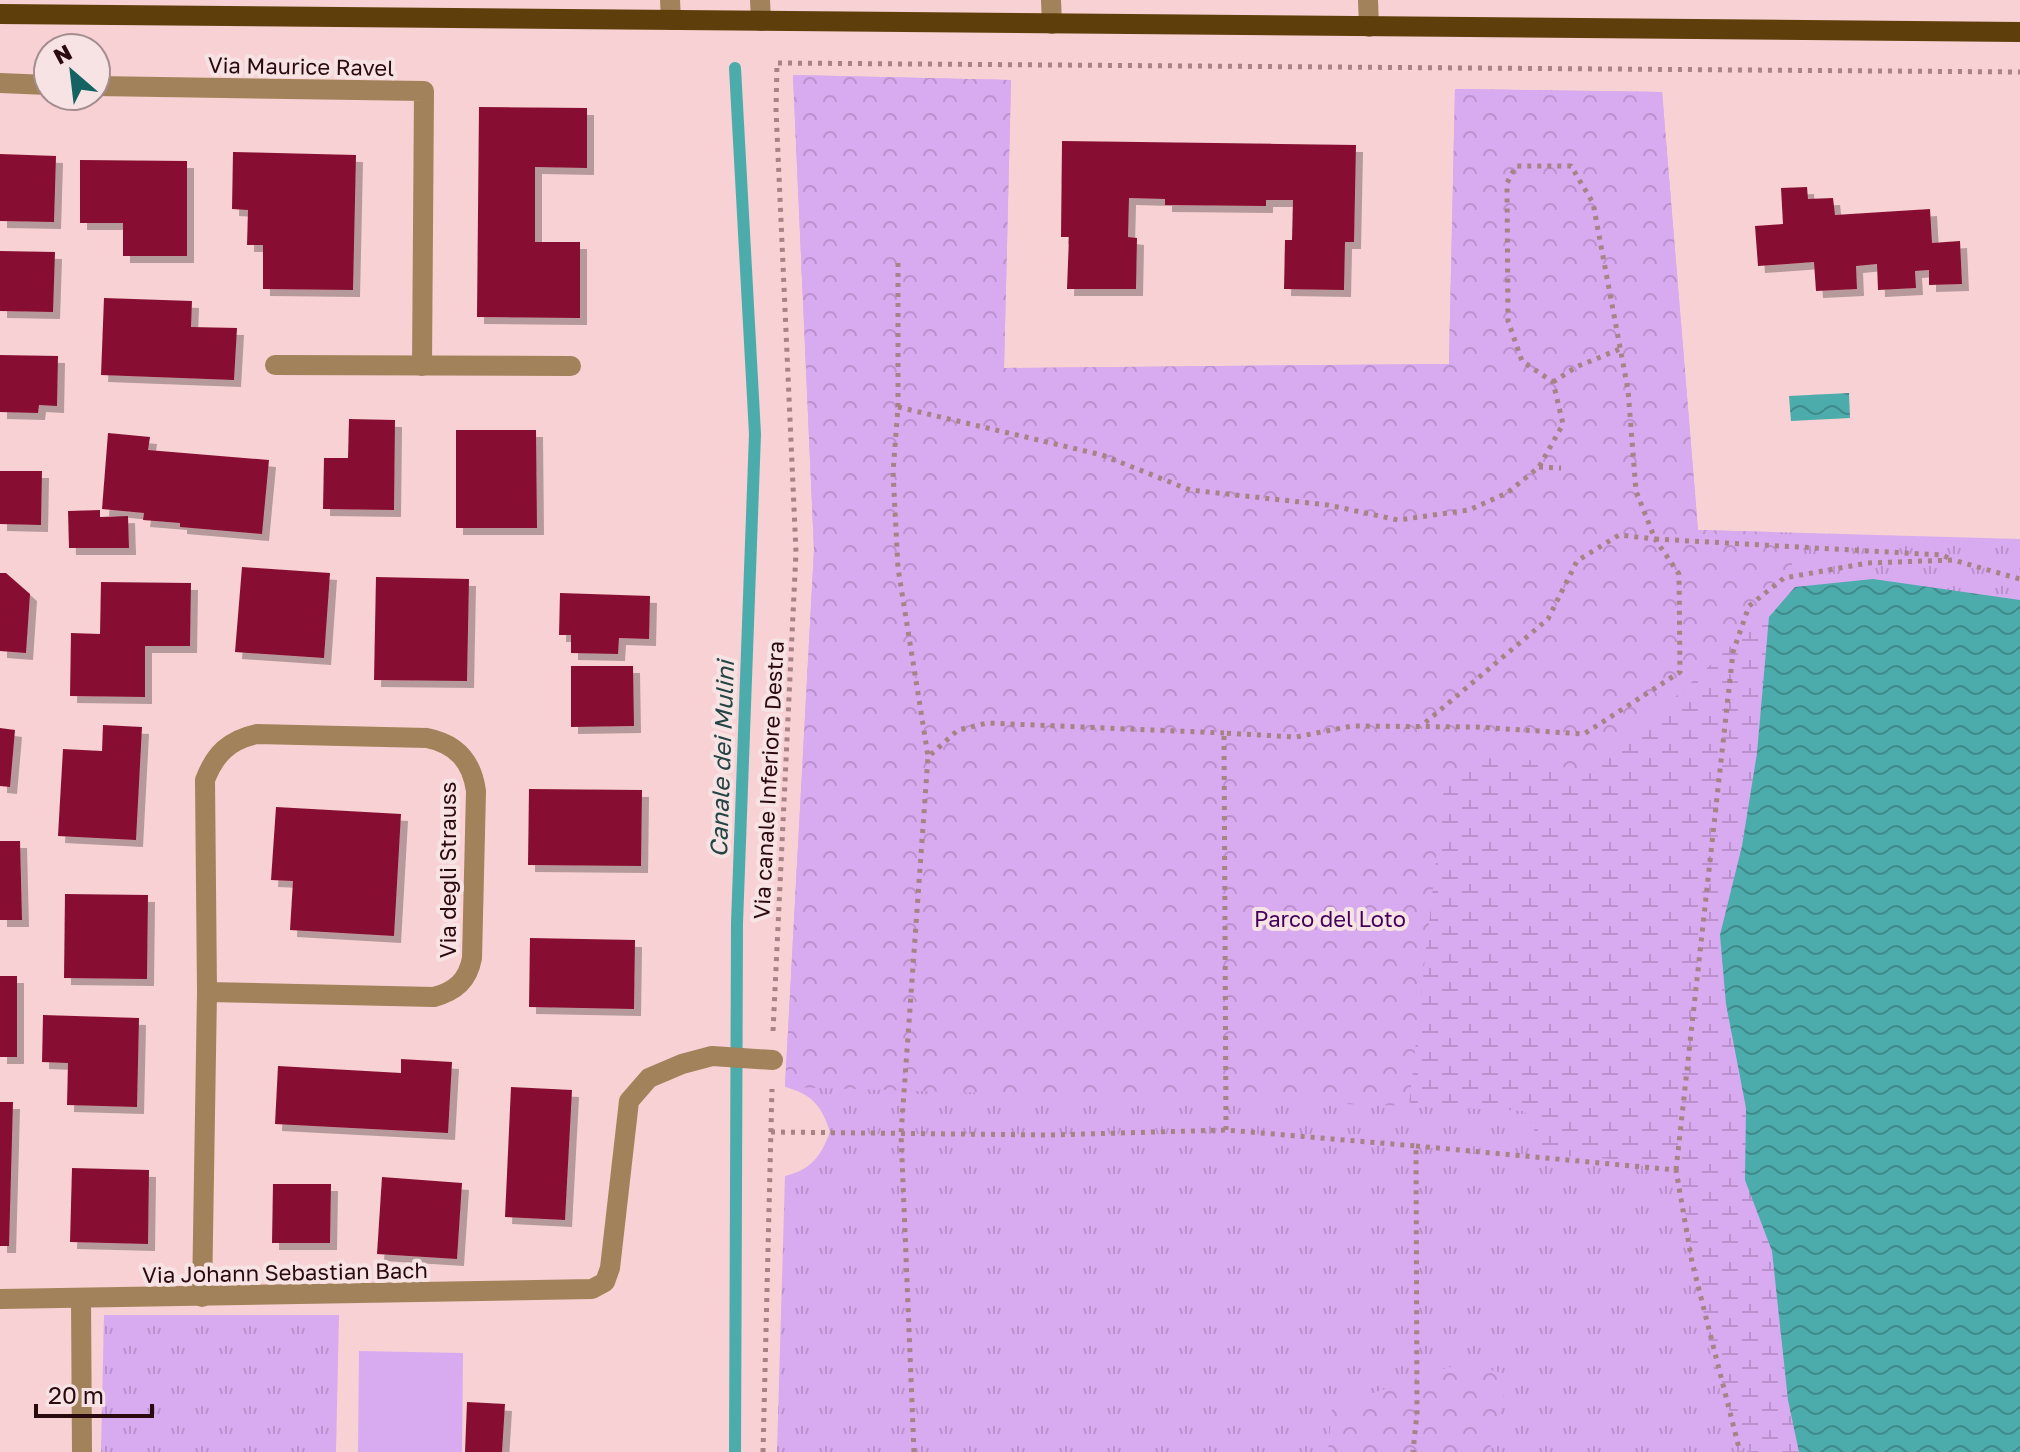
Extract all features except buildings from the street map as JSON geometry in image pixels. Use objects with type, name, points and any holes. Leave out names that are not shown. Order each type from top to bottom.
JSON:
[{"type":"main road","points":[[0,14],[671,10],[761,21],[2020,32]]},
{"type":"street","points":[[760,0],[761,21]]},
{"type":"street","points":[[1051,0],[1052,24]]},
{"type":"street","points":[[1368,0],[1369,27]]},
{"type":"street","points":[[0,83],[32,84]]},
{"type":"street","name":"Via Maurice Ravel","points":[[112,86],[424,91],[422,366]]},
{"type":"street","points":[[275,365],[571,366]]},
{"type":"street","name":"Via degli Strauss","points":[[202,1297],[207,992],[205,780],[221,750],[243,737],[427,738],[440,741],[461,754],[469,766],[476,791],[472,958],[458,987],[434,997],[207,992]]},
{"type":"street","name":"Via Johann Sebastian Bach","points":[[0,1299],[592,1289],[605,1282],[610,1268],[629,1101],[649,1078],[682,1064],[712,1056],[773,1060]]},
{"type":"street","points":[[81,1300],[82,1452]]},
{"type":"path","name":"Via canale Inferiore Destra","points":[[763,1452],[773,1060],[796,552],[776,110],[777,63],[2020,72]]},
{"type":"path","points":[[898,407],[1102,455],[1190,490],[1328,505],[1398,520],[1469,510],[1507,493],[1539,467],[1563,424],[1553,382],[1522,361],[1508,321],[1507,183],[1516,166],[1571,166],[1593,203],[1628,390],[1636,491],[1655,539],[1679,574],[1680,672],[1584,734],[1477,727],[1352,726],[1296,737],[987,723],[958,730],[928,757]]},
{"type":"path","points":[[898,263],[898,407],[893,472],[898,568],[928,757],[901,1134],[914,1452]]},
{"type":"path","points":[[1553,382],[1576,367],[1620,349]]},
{"type":"path","points":[[1539,467],[1561,468]]},
{"type":"path","points":[[1420,727],[1548,619],[1577,561],[1619,535],[1942,555],[2020,579]]},
{"type":"path","points":[[1740,1452],[1692,1262],[1676,1170],[1733,652],[1749,606],[1784,578],[1868,563],[1953,560]]},
{"type":"path","points":[[1224,733],[1226,1130]]},
{"type":"path","points":[[771,1132],[1049,1135],[1226,1130],[1676,1170]]},
{"type":"path","points":[[1413,1452],[1417,1413],[1416,1146]]},
{"type":"green space","name":"Parco del Loto","points":[[793,75],[1011,80],[1004,368],[1449,364],[1455,89],[1662,92],[1698,530],[2020,539],[2020,1452],[777,1452],[785,1176],[802,1170],[814,1161],[830,1132],[815,1102],[785,1087],[814,550]]},
{"type":"green space","points":[[793,75],[1011,80],[1004,368],[1449,364],[1455,89],[1662,92],[1698,530],[1773,532],[1790,548],[1795,587],[1592,774],[1536,761],[1493,756],[1444,787],[1409,1106],[785,1087],[814,550]]},
{"type":"green space","points":[[1795,587],[1769,617],[1757,753],[1742,846],[1720,935],[1746,1108],[1746,1180],[1772,1251],[1788,1400],[1799,1452],[1747,1452],[1715,1377],[1677,1163],[1546,1155],[1525,1111],[1409,1106],[1444,787],[1493,756],[1536,761],[1592,774]]},
{"type":"green space","points":[[104,1315],[339,1315],[336,1452],[101,1452]]},
{"type":"green space","points":[[359,1351],[463,1353],[462,1452],[358,1452]]},
{"type":"green space","points":[[1464,1362],[1509,1375],[1489,1452],[1328,1452],[1332,1407]]},
{"type":"water","points":[[1849,393],[1850,418],[1791,421],[1789,396]]},
{"type":"water","points":[[1873,579],[2020,600],[2020,1452],[1799,1452],[1788,1400],[1772,1251],[1745,1180],[1746,1108],[1726,1004],[1720,935],[1742,846],[1757,753],[1769,617],[1795,587]]},
{"type":"waterway","name":"Canale dei Mulini","points":[[735,68],[755,434],[737,923],[735,1452]]}]
